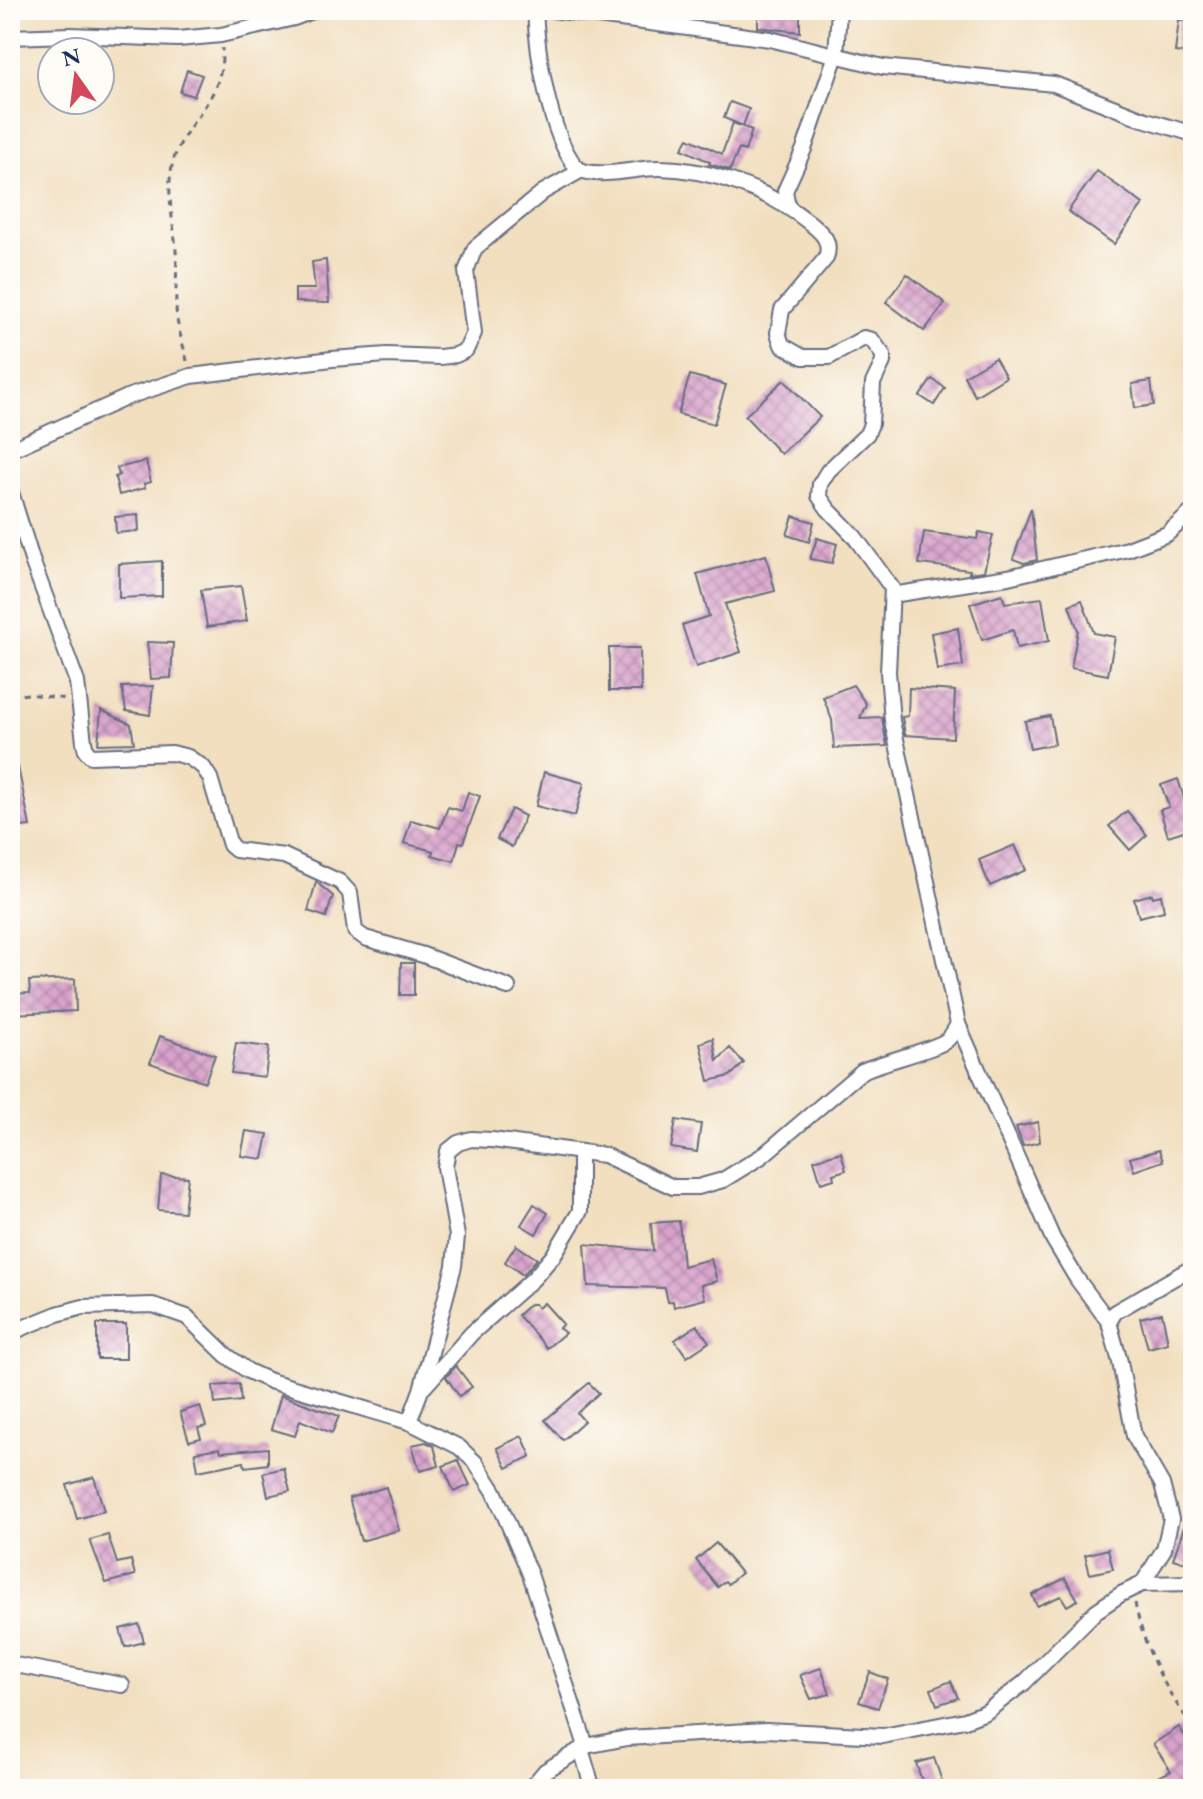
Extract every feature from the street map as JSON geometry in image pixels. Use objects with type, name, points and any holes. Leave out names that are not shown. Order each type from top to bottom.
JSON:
[{"type":"street","points":[[10,37],[108,36],[152,40],[221,35],[315,10]]},
{"type":"street","points":[[535,10],[543,77],[552,116],[570,161],[580,171]]},
{"type":"street","points":[[553,10],[770,39],[883,67],[1054,84],[1143,119],[1193,134]]},
{"type":"street","points":[[788,206],[785,191],[804,149],[836,55],[839,10]]},
{"type":"street","points":[[10,450],[130,396],[191,376],[332,359],[456,355],[466,350],[474,333],[466,271],[475,248],[543,192],[580,171],[598,173],[663,168],[690,172],[758,190],[788,206],[823,234],[829,250],[826,258],[782,310],[778,333],[782,345],[803,357],[815,359],[829,357],[864,338],[872,340],[883,355],[873,383],[872,413],[867,434],[828,471],[820,484],[819,496],[892,588],[888,672],[892,721],[958,1024],[1053,1239],[1077,1279],[1109,1322],[1134,1436],[1162,1484],[1171,1519],[1164,1549],[1138,1586],[1096,1611],[1024,1683],[986,1712],[965,1720],[883,1736],[766,1730],[627,1738],[583,1747],[545,1771],[530,1789]]},
{"type":"street","points":[[10,489],[33,563],[77,682],[86,751],[91,756],[172,753],[188,757],[203,767],[210,778],[230,845],[236,850],[284,856],[340,882],[350,893],[355,931],[359,935],[508,987]]},
{"type":"street","points":[[892,595],[1008,577],[1128,549],[1167,534],[1193,511]]},
{"type":"street","points":[[409,1422],[421,1390],[456,1249],[457,1236],[445,1167],[448,1151],[458,1143],[471,1139],[604,1155],[673,1187],[716,1183],[774,1147],[862,1071],[942,1043],[958,1024]]},
{"type":"street","points":[[421,1390],[472,1333],[533,1279],[553,1256],[580,1211],[580,1154]]},
{"type":"street","points":[[1109,1322],[1115,1312],[1193,1267]]},
{"type":"street","points":[[10,1333],[83,1307],[153,1305],[187,1317],[226,1355],[248,1371],[270,1381],[409,1422],[459,1447],[476,1463],[494,1491],[530,1574],[593,1789]]},
{"type":"street","points":[[1138,1586],[1193,1583]]},
{"type":"street","points":[[10,1664],[122,1685]]},
{"type":"path","points":[[191,376],[177,319],[177,255],[170,212],[170,187],[174,155],[220,80],[223,66],[221,35]]},
{"type":"path","points":[[10,696],[43,695],[79,702]]},
{"type":"path","points":[[1138,1586],[1140,1628],[1179,1708],[1193,1726]]},
{"type":"building","points":[[758,10],[800,10],[800,32],[758,27]]},
{"type":"building","points":[[1179,20],[1193,22],[1193,54],[1175,52]]},
{"type":"building","points":[[187,70],[202,75],[194,96],[180,92]]},
{"type":"building","points":[[730,102],[749,109],[743,126],[724,118]]},
{"type":"building","points":[[733,123],[752,130],[745,151],[739,149],[730,170],[709,164],[682,149],[688,138],[722,154]]},
{"type":"building","points":[[1097,171],[1143,204],[1114,244],[1068,211]]},
{"type":"building","points":[[326,260],[329,303],[295,302],[295,289],[315,289],[312,262]]},
{"type":"building","points":[[907,274],[945,303],[924,331],[886,302]]},
{"type":"building","points":[[995,358],[1006,377],[975,396],[964,376]]},
{"type":"building","points":[[690,375],[726,385],[714,424],[678,414]]},
{"type":"building","points":[[932,379],[945,388],[934,405],[920,396]]},
{"type":"building","points":[[784,380],[820,417],[781,454],[745,416]]},
{"type":"building","points":[[1151,381],[1154,405],[1135,408],[1132,384]]},
{"type":"building","points":[[146,461],[151,482],[144,484],[145,488],[119,495],[115,477],[119,475],[117,468]]},
{"type":"building","points":[[1031,508],[1037,560],[1024,563],[1013,559]]},
{"type":"building","points":[[138,515],[139,531],[116,533],[115,517]]},
{"type":"building","points":[[793,516],[814,522],[809,542],[787,535]]},
{"type":"building","points":[[924,532],[977,539],[979,532],[993,535],[984,571],[969,573],[970,570],[919,564]]},
{"type":"building","points":[[817,538],[837,544],[832,563],[810,559]]},
{"type":"building","points":[[766,555],[775,591],[725,604],[741,652],[696,667],[682,625],[709,616],[697,574]]},
{"type":"building","points":[[162,561],[162,596],[119,598],[119,564]]},
{"type":"building","points":[[241,586],[247,621],[207,627],[201,590]]},
{"type":"building","points":[[1002,594],[1005,603],[1042,598],[1049,641],[1017,648],[1013,630],[982,640],[970,604]]},
{"type":"building","points":[[1082,600],[1094,633],[1115,637],[1108,675],[1071,668],[1078,630],[1069,605]]},
{"type":"building","points":[[958,628],[963,666],[937,670],[931,633]]},
{"type":"building","points":[[147,642],[173,643],[171,678],[151,679]]},
{"type":"building","points":[[609,648],[640,648],[641,691],[609,691]]},
{"type":"building","points":[[853,685],[866,704],[860,718],[882,717],[887,746],[834,748],[832,720],[823,697]]},
{"type":"building","points":[[153,686],[150,715],[126,711],[122,687]]},
{"type":"building","points":[[909,688],[955,691],[953,738],[905,735],[902,717],[908,716]]},
{"type":"building","points":[[101,710],[131,724],[134,743],[98,744]]},
{"type":"building","points":[[1050,716],[1055,744],[1030,749],[1025,721]]},
{"type":"building","points":[[10,757],[16,757],[30,826],[10,828]]},
{"type":"building","points":[[544,772],[584,783],[575,816],[536,806]]},
{"type":"building","points":[[1178,779],[1193,828],[1168,836],[1160,810],[1169,807],[1161,785]]},
{"type":"building","points":[[468,792],[480,796],[463,843],[459,842],[454,861],[404,843],[411,820],[440,828],[448,807],[462,811]]},
{"type":"building","points":[[511,809],[525,816],[512,847],[497,839]]},
{"type":"building","points":[[1127,811],[1147,835],[1130,850],[1109,826]]},
{"type":"building","points":[[1015,845],[1026,870],[990,886],[979,860]]},
{"type":"building","points":[[316,882],[333,896],[326,917],[308,911]]},
{"type":"building","points":[[1152,894],[1153,897],[1161,895],[1164,911],[1139,917],[1134,899]]},
{"type":"building","points":[[401,963],[414,963],[414,995],[400,995]]},
{"type":"building","points":[[75,979],[76,1011],[10,1014],[10,994],[30,993],[29,981]]},
{"type":"building","points":[[160,1036],[215,1055],[205,1082],[150,1063]]},
{"type":"building","points":[[713,1038],[717,1061],[730,1048],[744,1063],[730,1076],[709,1081],[700,1043]]},
{"type":"building","points":[[236,1043],[269,1047],[265,1077],[231,1073]]},
{"type":"building","points":[[676,1120],[701,1124],[697,1152],[671,1148]]},
{"type":"building","points":[[1038,1122],[1040,1142],[1023,1146],[1016,1127]]},
{"type":"building","points":[[246,1131],[268,1134],[263,1159],[241,1156]]},
{"type":"building","points":[[1159,1150],[1163,1161],[1134,1171],[1130,1158]]},
{"type":"building","points":[[841,1152],[846,1170],[833,1174],[834,1179],[821,1183],[814,1160]]},
{"type":"building","points":[[161,1175],[188,1177],[184,1212],[158,1210]]},
{"type":"building","points":[[534,1204],[548,1213],[536,1234],[521,1225]]},
{"type":"building","points":[[679,1221],[683,1266],[711,1259],[717,1281],[701,1285],[705,1299],[674,1307],[673,1301],[668,1302],[665,1288],[588,1286],[585,1244],[653,1251],[651,1223]]},
{"type":"building","points":[[516,1245],[537,1259],[523,1275],[505,1262]]},
{"type":"building","points":[[544,1303],[563,1324],[559,1328],[565,1333],[547,1348],[518,1315],[530,1304],[538,1308]]},
{"type":"building","points":[[1162,1313],[1168,1343],[1148,1348],[1140,1318]]},
{"type":"building","points":[[97,1324],[126,1324],[126,1359],[97,1359]]},
{"type":"building","points":[[697,1325],[709,1342],[687,1357],[675,1340]]},
{"type":"building","points":[[456,1366],[472,1387],[459,1396],[446,1377]]},
{"type":"building","points":[[589,1383],[599,1393],[577,1413],[584,1421],[563,1440],[545,1420]]},
{"type":"building","points":[[239,1384],[241,1401],[215,1404],[213,1386]]},
{"type":"building","points":[[281,1395],[339,1416],[332,1433],[300,1420],[295,1436],[271,1429]]},
{"type":"building","points":[[200,1406],[206,1426],[198,1428],[201,1438],[189,1441],[180,1412]]},
{"type":"building","points":[[522,1436],[531,1456],[507,1468],[497,1448]]},
{"type":"building","points":[[426,1442],[434,1446],[439,1466],[420,1471],[412,1445]]},
{"type":"building","points":[[220,1448],[221,1452],[268,1448],[268,1464],[245,1467],[244,1462],[198,1471],[195,1452]]},
{"type":"building","points":[[458,1460],[470,1485],[454,1492],[443,1466]]},
{"type":"building","points":[[284,1468],[290,1491],[268,1496],[263,1473]]},
{"type":"building","points":[[94,1477],[104,1511],[77,1519],[67,1485]]},
{"type":"building","points":[[386,1487],[399,1530],[361,1541],[349,1498]]},
{"type":"building","points":[[1193,1507],[1193,1565],[1173,1559]]},
{"type":"building","points":[[108,1535],[117,1563],[131,1560],[135,1575],[106,1583],[90,1540]]},
{"type":"building","points":[[716,1543],[741,1573],[728,1584],[725,1581],[718,1587],[696,1560]]},
{"type":"building","points":[[1108,1549],[1113,1569],[1090,1574],[1085,1555]]},
{"type":"building","points":[[1065,1578],[1078,1600],[1067,1606],[1061,1596],[1037,1606],[1032,1595]]},
{"type":"building","points":[[139,1624],[144,1642],[125,1647],[120,1629]]},
{"type":"building","points":[[821,1668],[830,1694],[811,1699],[800,1675]]},
{"type":"building","points":[[870,1672],[888,1679],[878,1708],[859,1702]]},
{"type":"building","points":[[951,1681],[958,1698],[937,1705],[931,1689]]},
{"type":"building","points":[[1179,1727],[1193,1748],[1193,1780],[1173,1789],[1164,1789],[1158,1777],[1171,1771],[1153,1744]]},
{"type":"building","points":[[934,1758],[942,1781],[924,1787],[916,1763]]}]
